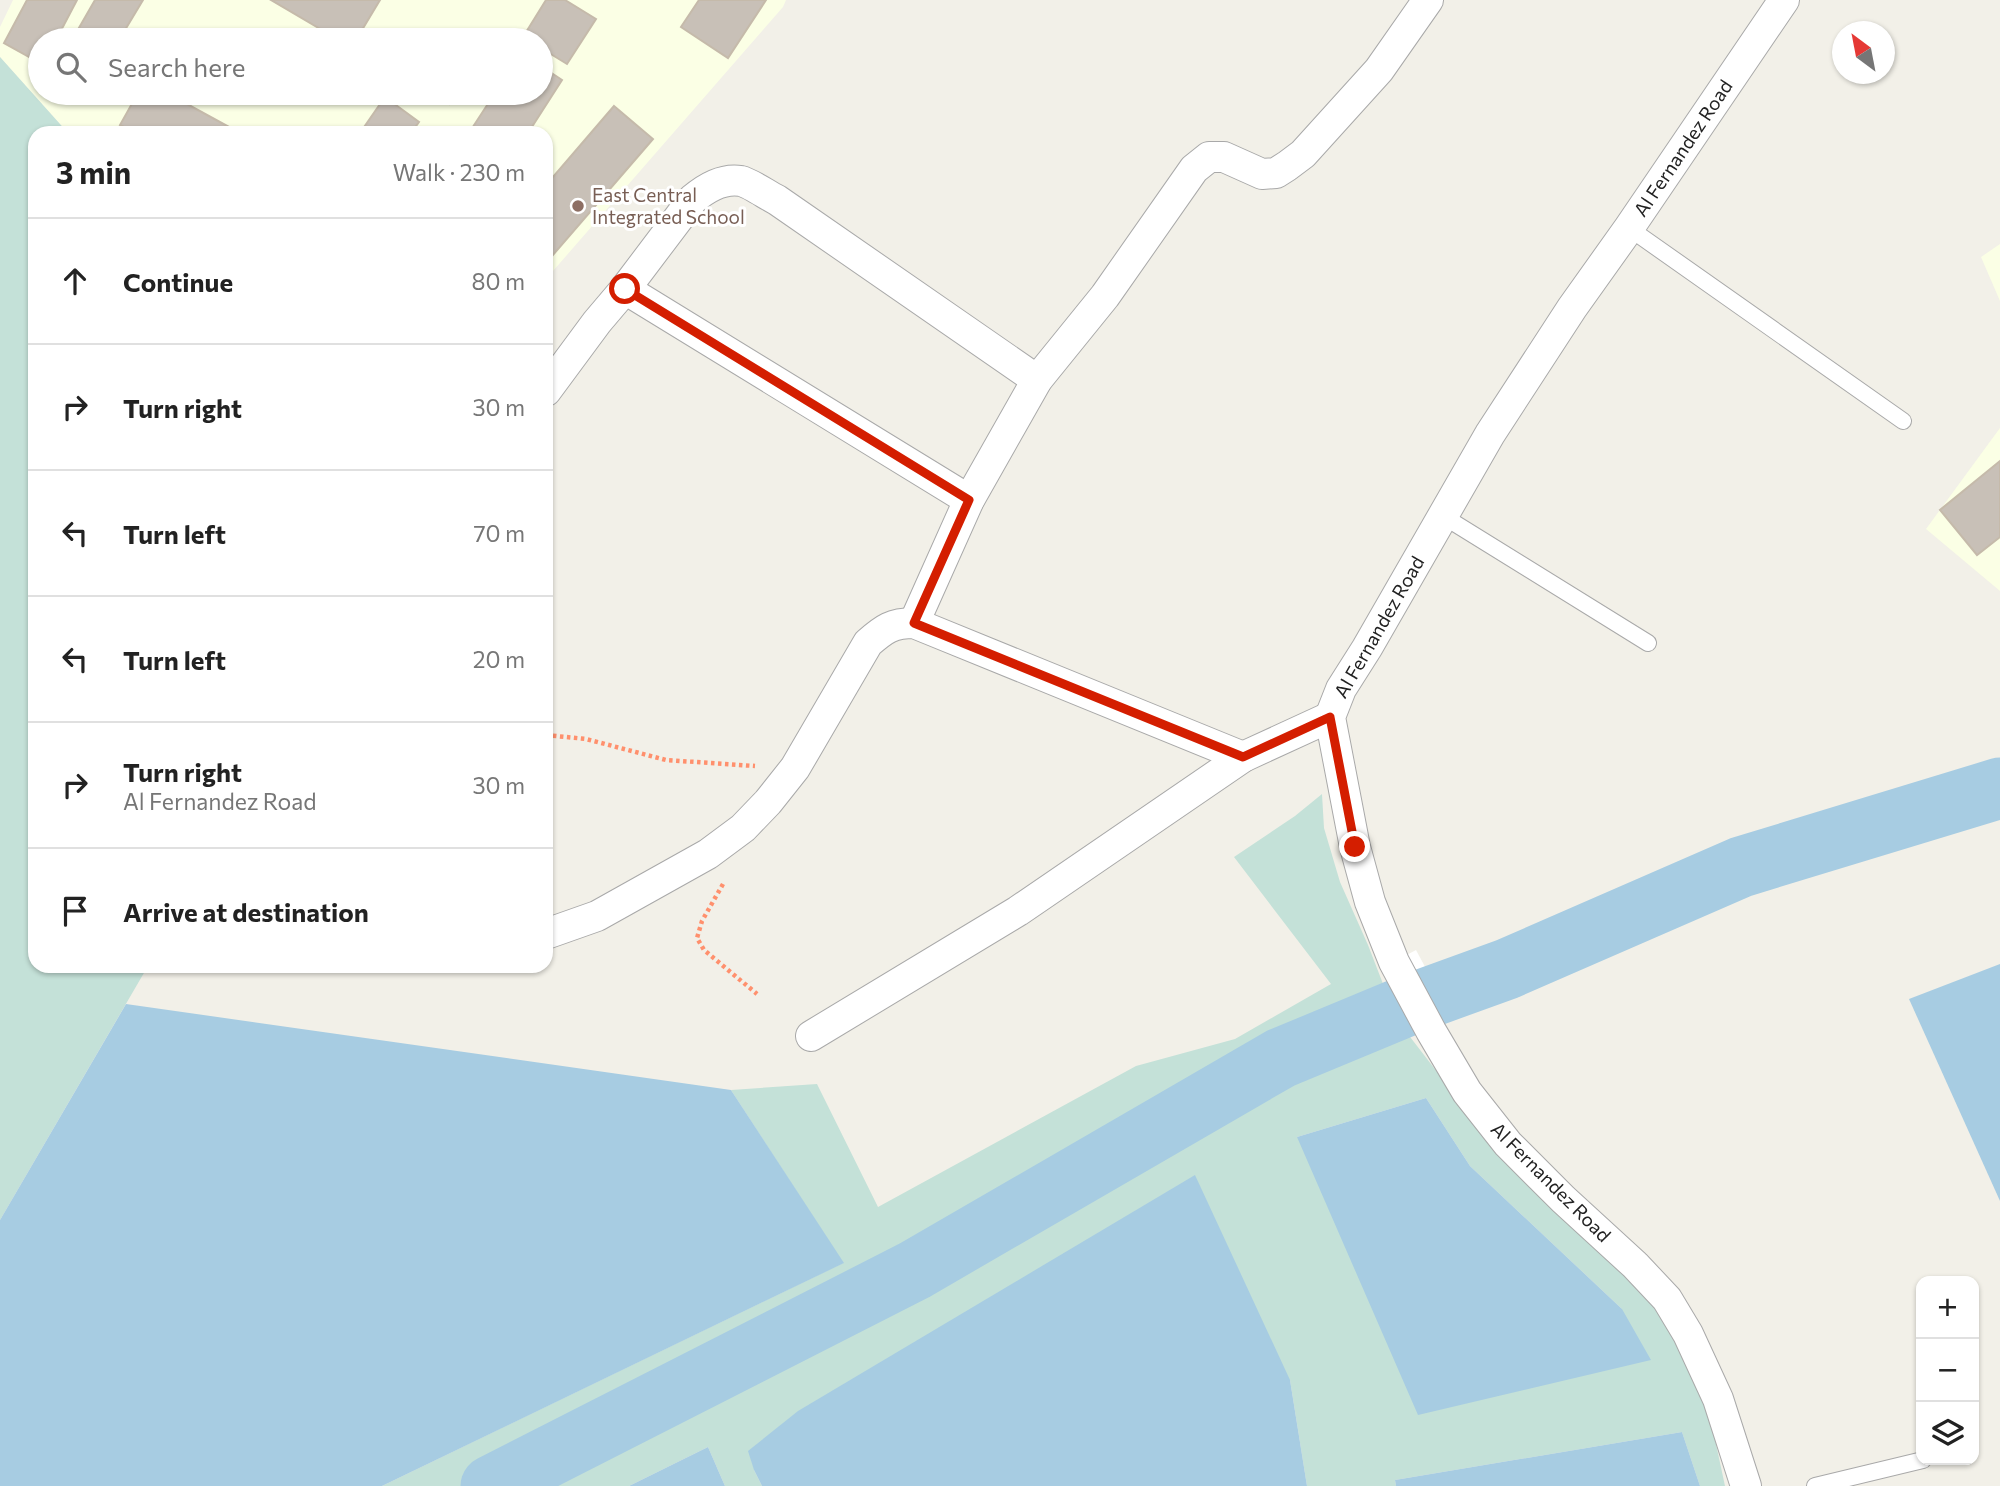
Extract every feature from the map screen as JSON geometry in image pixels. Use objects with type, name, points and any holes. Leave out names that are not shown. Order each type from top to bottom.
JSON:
[{"type":"street","points":[[914,623],[969,500],[1037,380],[1105,296],[1194,169],[1209,157],[1224,157],[1262,174],[1276,173],[1287,166],[1303,153],[1379,70],[1427,0]]},
{"type":"street","name":"Al Fernandez Road","points":[[1746,1486],[1718,1399],[1688,1334],[1667,1299],[1508,1144],[1467,1092],[1431,1031],[1394,962],[1370,902],[1355,847],[1330,717],[1341,689],[1490,434],[1572,309],[1784,0]]},
{"type":"street","points":[[553,382],[693,199],[707,187],[741,181],[777,201],[1037,380]]},
{"type":"street","points":[[625,289],[969,500]]},
{"type":"street","points":[[553,932],[597,916],[708,854],[743,828],[795,768],[868,643],[883,630],[901,623],[914,623],[1243,757]]},
{"type":"street","points":[[811,1036],[1018,911],[1243,757],[1330,717]]},
{"type":"lane","points":[[1629,228],[1903,421]]},
{"type":"lane","points":[[1443,516],[1648,643]]},
{"type":"lane","points":[[1815,1486],[1916,1462]]},
{"type":"path","points":[[553,736],[586,739],[666,760],[795,768]]},
{"type":"path","points":[[708,854],[725,880],[702,921],[697,938],[704,950],[757,994]]},
{"type":"shaded area","name":"East Central Integrated School","points":[[13,0],[786,0],[783,7],[553,271],[553,126],[62,126],[43,105],[553,105],[553,28],[28,28],[28,88],[0,57],[0,27]]},
{"type":"shaded area","points":[[0,57],[28,88],[28,105],[43,105],[62,126],[28,126],[28,973],[144,973],[0,1220]]},
{"type":"shaded area","points":[[2000,244],[2000,301],[1981,257]]},
{"type":"shaded area","points":[[2000,428],[2000,591],[1926,529]]},
{"type":"shaded area","points":[[1322,794],[1324,828],[1340,882],[1397,1020],[1441,1077],[1653,1297],[1707,1402],[1725,1486],[1700,1486],[1682,1432],[1395,1480],[1396,1486],[1307,1486],[1290,1380],[754,1470],[762,1486],[725,1486],[708,1447],[629,1486],[382,1486],[843,1263],[731,1090],[817,1084],[878,1207],[1136,1066],[1235,1039],[1331,984],[1234,857],[1295,816]],"holes":[[[1426,1098],[1470,1166],[1622,1309],[1297,1137]]]},
{"type":"shaded area","points":[[2000,964],[2000,1201],[1909,999]]},
{"type":"shaded area","points":[[126,1004],[731,1090],[844,1263],[382,1486],[0,1486],[0,1220]]},
{"type":"shaded area","points":[[1426,1098],[1470,1166],[1622,1309],[1651,1360],[1418,1415],[1297,1137]]},
{"type":"shaded area","points":[[1195,1175],[1290,1380],[1307,1486],[762,1486],[748,1451],[798,1411]]},
{"type":"shaded area","points":[[1682,1432],[1700,1486],[1396,1486],[1395,1480]]},
{"type":"shaded area","points":[[708,1447],[725,1486],[629,1486]]},
{"type":"pier","points":[[1416,950],[1453,1019],[1421,1037],[1384,967]]},
{"type":"building","points":[[27,0],[77,0],[62,28],[28,28],[28,56],[4,43]]},
{"type":"building","points":[[95,0],[143,0],[126,28],[79,28]]},
{"type":"building","points":[[271,0],[380,0],[363,28],[319,28]]},
{"type":"building","points":[[546,0],[565,0],[596,19],[567,64],[553,55],[553,28],[529,28]]},
{"type":"building","points":[[699,0],[766,0],[728,58],[681,27]]},
{"type":"building","points":[[553,74],[562,80],[553,94]]},
{"type":"building","points":[[131,105],[189,105],[227,126],[122,126],[120,125]]},
{"type":"building","points":[[379,105],[396,105],[419,122],[416,126],[365,126]]},
{"type":"building","points":[[487,105],[546,105],[532,126],[474,126]]},
{"type":"building","points":[[614,106],[653,139],[553,255],[553,177]]},
{"type":"building","points":[[2000,461],[2000,537],[1977,555],[1940,510]]},
{"type":"waterway","points":[[491,1486],[915,1270],[1281,1058],[1416,1002],[1507,969],[1741,867],[2000,788]]},
{"type":"place","name":"East Central Integrated School","points":[[578,206]]},
{"type":"route","points":[[625,289],[969,500],[914,623],[1243,757],[1330,717],[1355,847]]}]
